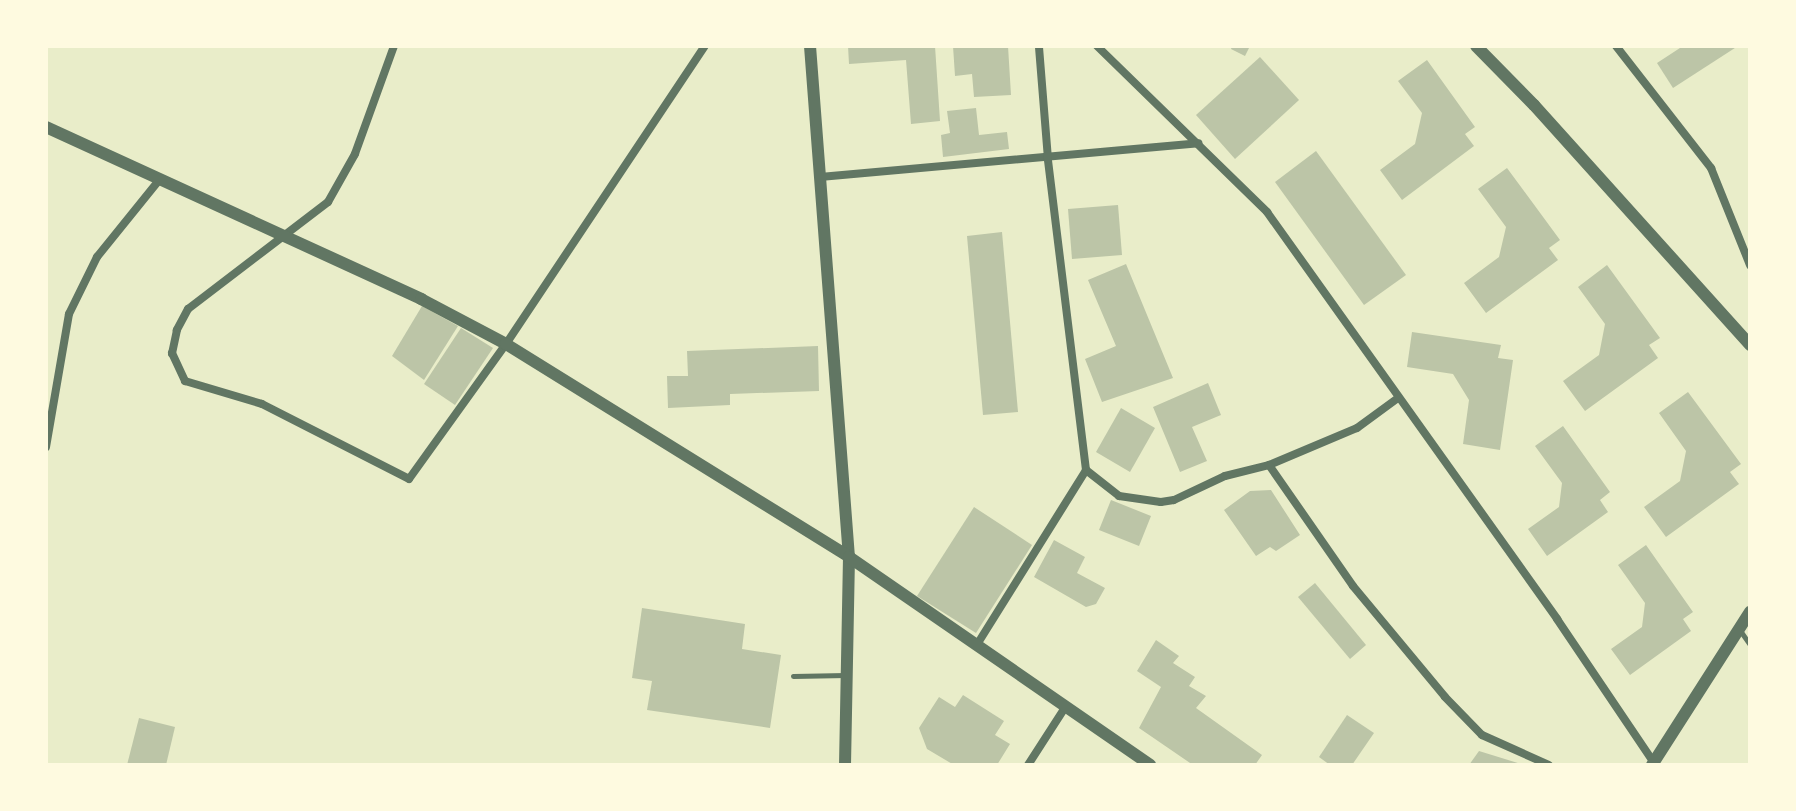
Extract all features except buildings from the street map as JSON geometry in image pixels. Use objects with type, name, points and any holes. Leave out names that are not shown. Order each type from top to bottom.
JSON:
[{"type":"street","points":[[394,46],[355,154],[328,202],[188,309],[177,330],[172,353],[185,381],[262,404],[409,479],[506,344],[703,47]]},
{"type":"street","points":[[810,46],[849,557],[845,765]]},
{"type":"street","points":[[978,643],[1086,470],[1048,159],[1039,46]]},
{"type":"street","points":[[1097,46],[1267,212],[1557,619],[1653,764],[1750,612]]},
{"type":"street","points":[[1476,46],[1534,105],[1750,345]]},
{"type":"street","points":[[1616,46],[1711,168],[1750,265]]},
{"type":"street","points":[[46,127],[421,299],[506,344],[849,557],[978,643],[1150,765]]},
{"type":"street","points":[[820,177],[1048,159],[1198,143]]},
{"type":"street","points":[[46,447],[69,314],[97,257],[160,179]]},
{"type":"street","points":[[1086,470],[1119,496],[1161,502],[1174,500],[1225,476],[1269,465],[1357,428],[1398,398]]},
{"type":"street","points":[[1269,465],[1353,586],[1405,653],[1466,720],[1482,735],[1549,765]]},
{"type":"street","points":[[1028,765],[1066,706]]},
{"type":"lane","points":[[1738,628],[1750,645]]},
{"type":"lane","points":[[793,676],[847,675]]}]
